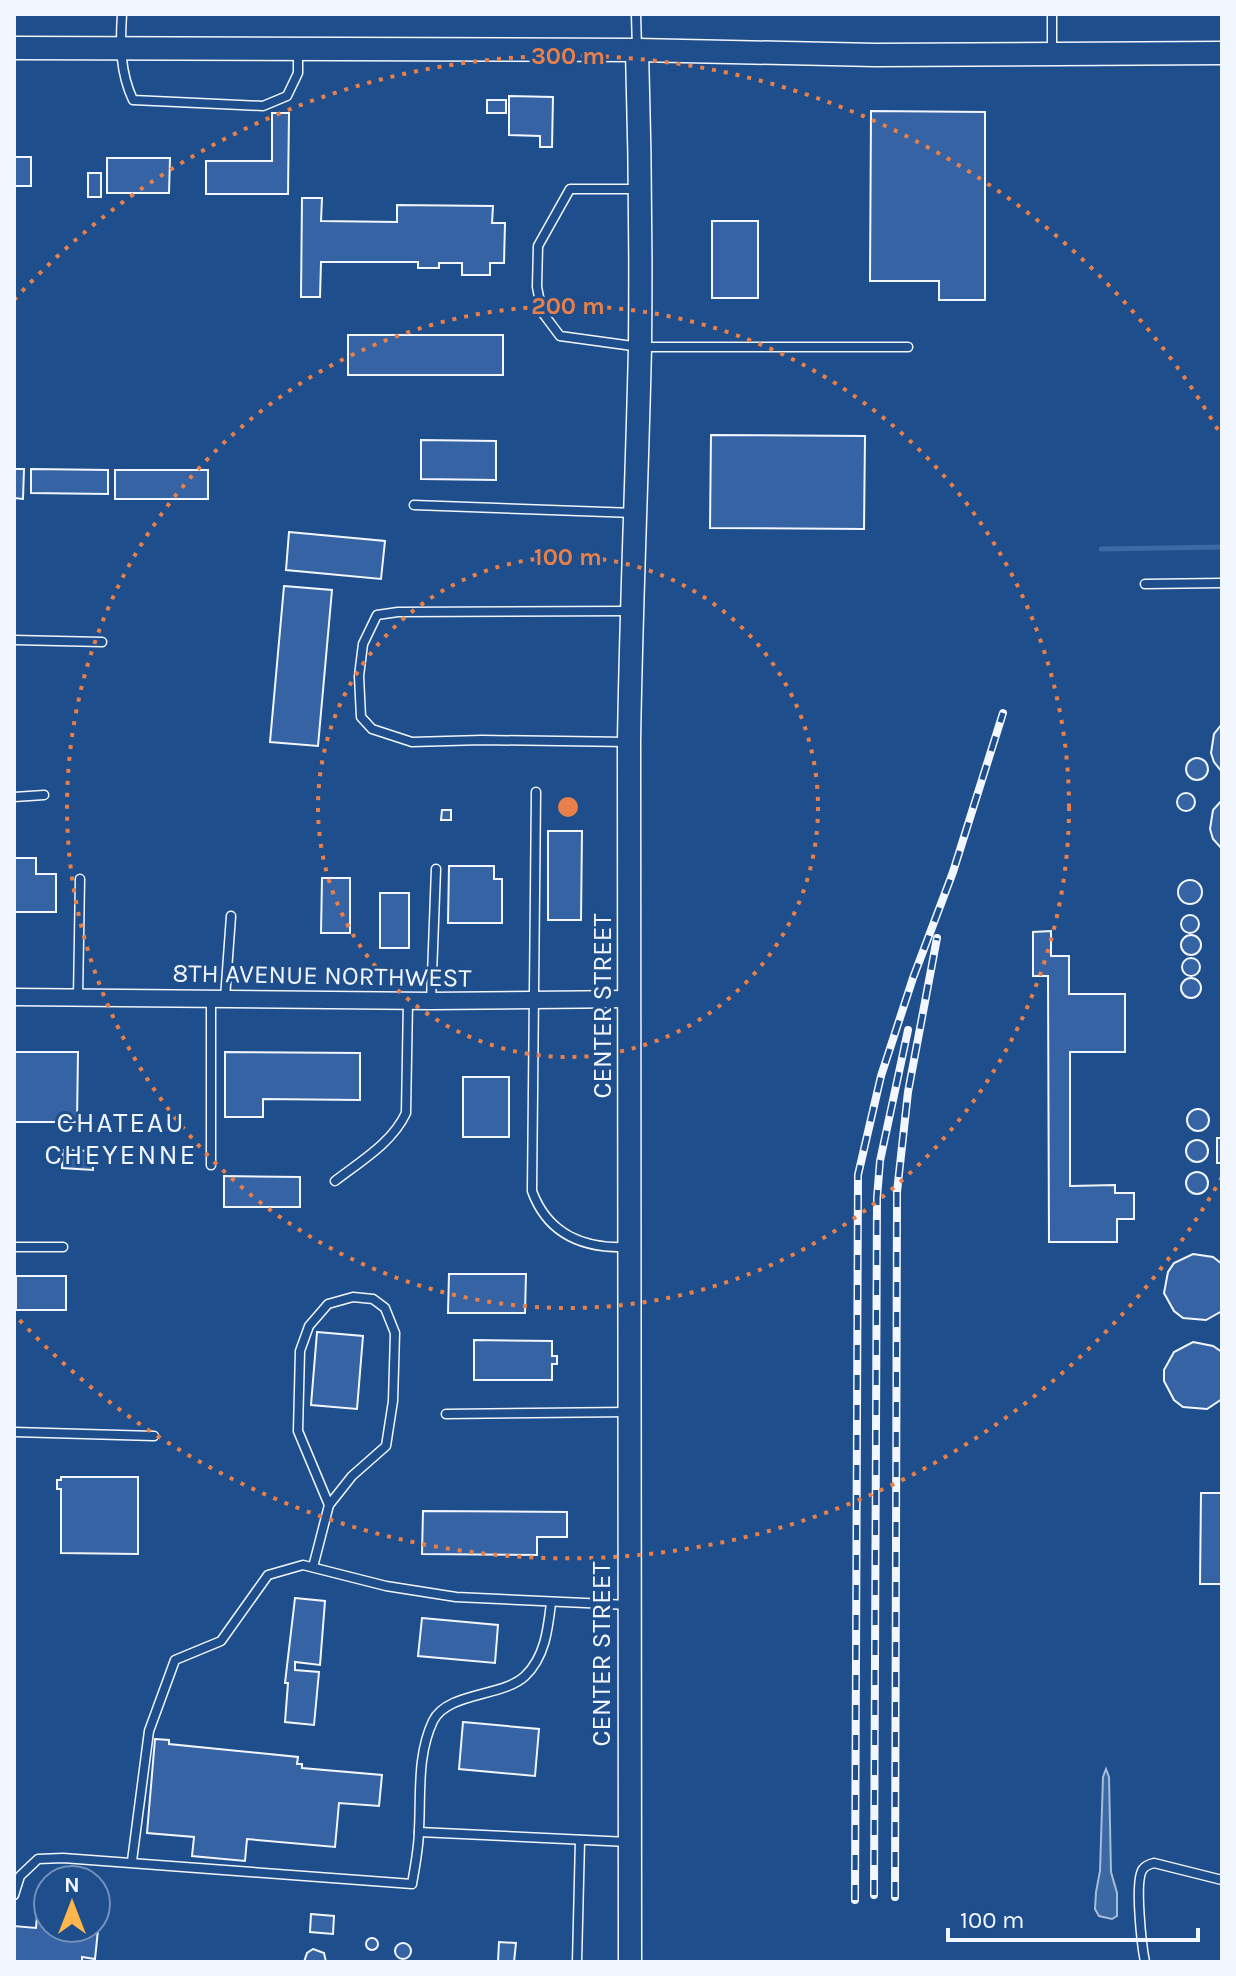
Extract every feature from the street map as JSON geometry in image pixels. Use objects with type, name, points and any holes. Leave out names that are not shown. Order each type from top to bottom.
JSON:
[{"type":"main road","points":[[14,48],[637,50],[876,55],[1222,53]]},
{"type":"main road","name":"CENTER STREET","points":[[630,1962],[629,742],[640,347],[641,189],[637,50]]},
{"type":"street","name":"8TH AVENUE NORTHWEST","points":[[14,997],[431,1001],[630,999]]},
{"type":"lane","points":[[122,14],[120,48],[126,84],[133,100],[263,106],[287,96],[298,73],[298,49]]},
{"type":"lane","points":[[636,14],[637,50]]},
{"type":"lane","points":[[1052,14],[1053,55]]},
{"type":"lane","points":[[641,189],[570,189],[538,246],[537,287],[542,312],[560,336],[640,347],[908,347]]},
{"type":"lane","points":[[414,505],[636,513]]},
{"type":"lane","points":[[1145,584],[1222,583]]},
{"type":"lane","points":[[629,742],[412,742],[372,729],[361,717],[358,700],[363,644],[377,615],[398,612],[631,611]]},
{"type":"lane","points":[[14,640],[102,642]]},
{"type":"lane","points":[[536,792],[532,1191],[539,1212],[564,1235],[613,1247],[629,1247]]},
{"type":"lane","points":[[14,797],[44,795]]},
{"type":"lane","points":[[431,1001],[436,869]]},
{"type":"lane","points":[[78,997],[80,879]]},
{"type":"lane","points":[[211,1165],[218,998],[231,916]]},
{"type":"lane","points":[[335,1181],[386,1140],[400,1126],[406,1113],[408,999]]},
{"type":"lane","points":[[14,1247],[63,1247]]},
{"type":"lane","points":[[313,1567],[329,1505],[352,1476],[386,1446],[393,1401],[395,1333],[385,1308],[373,1299],[353,1297],[328,1304],[309,1326],[300,1351],[298,1431],[329,1505]]},
{"type":"lane","points":[[446,1414],[629,1412]]},
{"type":"lane","points":[[14,1432],[154,1436]]},
{"type":"lane","points":[[132,1861],[149,1731],[175,1660],[221,1641],[268,1575],[303,1565],[386,1586],[456,1597],[629,1605]]},
{"type":"lane","points":[[14,1895],[20,1876],[38,1859],[132,1861],[412,1884],[419,1832],[421,1761],[434,1718],[455,1702],[489,1693],[524,1677],[546,1643],[551,1603]]},
{"type":"lane","points":[[419,1832],[628,1842]]},
{"type":"lane","points":[[577,1962],[580,1840]]},
{"type":"lane","points":[[1145,1962],[1140,1915],[1140,1873],[1144,1866],[1154,1863],[1222,1880]]},
{"type":"water","points":[[1106,1769],[1109,1777],[1111,1872],[1117,1893],[1117,1916],[1112,1919],[1099,1916],[1095,1909]]},
{"type":"building","points":[[509,96],[553,97],[552,147],[540,147],[540,136],[509,135]]},
{"type":"building","points":[[487,100],[506,100],[506,113],[487,113]]},
{"type":"building","points":[[871,111],[985,112],[985,300],[939,300],[939,281],[870,281]]},
{"type":"building","points":[[272,113],[289,113],[288,194],[206,194],[206,161],[272,161]]},
{"type":"building","points":[[14,157],[31,157],[31,186],[14,186]]},
{"type":"building","points":[[107,158],[170,158],[169,193],[107,193]]},
{"type":"building","points":[[88,173],[101,173],[101,197],[88,197]]},
{"type":"building","points":[[302,198],[322,198],[321,221],[397,222],[397,205],[493,206],[492,223],[505,223],[504,263],[490,263],[490,275],[462,275],[462,263],[439,263],[439,268],[418,268],[418,262],[321,262],[320,297],[301,297]]},
{"type":"building","points":[[712,221],[758,221],[758,298],[712,298]]},
{"type":"building","points":[[348,335],[503,335],[503,375],[348,375]]},
{"type":"building","points":[[711,435],[865,436],[864,529],[710,528]]},
{"type":"building","points":[[421,440],[496,441],[496,480],[421,479]]},
{"type":"building","points":[[14,469],[24,469],[23,499],[14,498]]},
{"type":"building","points":[[31,469],[108,470],[108,494],[31,493]]},
{"type":"building","points":[[115,470],[208,470],[208,499],[115,499]]},
{"type":"building","points":[[289,532],[385,541],[381,579],[286,570]]},
{"type":"building","points":[[284,586],[332,590],[318,746],[270,742]]},
{"type":"building","points":[[1222,724],[1222,772],[1211,753],[1214,734]]},
{"type":"building","points":[[1197,758],[1205,761],[1208,769],[1205,777],[1197,780],[1189,777],[1186,769],[1189,761]]},
{"type":"building","points":[[1186,793],[1195,802],[1186,811],[1177,802]]},
{"type":"building","points":[[1222,800],[1222,849],[1213,839],[1210,829],[1213,810]]},
{"type":"building","points":[[442,810],[451,810],[451,820],[441,820]]},
{"type":"building","points":[[548,831],[582,831],[581,920],[548,920]]},
{"type":"building","points":[[14,858],[36,858],[36,874],[56,874],[56,912],[14,912]]},
{"type":"building","points":[[449,866],[494,866],[494,879],[502,879],[502,923],[448,923]]},
{"type":"building","points":[[322,878],[350,878],[350,933],[321,933]]},
{"type":"building","points":[[1190,880],[1201,887],[1202,892],[1195,903],[1190,904],[1179,897],[1178,892],[1185,881]]},
{"type":"building","points":[[380,893],[409,893],[409,948],[380,948]]},
{"type":"building","points":[[1186,915],[1194,915],[1199,924],[1197,931],[1186,933],[1181,928],[1181,920]]},
{"type":"building","points":[[1051,931],[1051,956],[1069,956],[1069,994],[1125,994],[1125,1052],[1070,1052],[1070,1186],[1115,1185],[1115,1193],[1134,1193],[1134,1219],[1117,1219],[1117,1242],[1049,1242],[1048,976],[1033,976],[1033,932]]},
{"type":"building","points":[[1191,935],[1198,938],[1201,945],[1198,952],[1191,955],[1184,952],[1181,945],[1184,938]]},
{"type":"building","points":[[1187,958],[1195,958],[1200,967],[1198,974],[1187,976],[1182,971],[1182,963]]},
{"type":"building","points":[[1191,978],[1198,981],[1201,988],[1198,995],[1191,998],[1184,995],[1181,988],[1184,981]]},
{"type":"building","points":[[14,1052],[78,1052],[77,1122],[14,1122]]},
{"type":"building","points":[[225,1052],[360,1053],[360,1100],[263,1099],[263,1117],[225,1117]]},
{"type":"building","points":[[463,1077],[509,1077],[509,1137],[463,1137]]},
{"type":"building","points":[[1198,1109],[1206,1112],[1209,1120],[1206,1128],[1198,1131],[1190,1128],[1187,1120],[1190,1112]]},
{"type":"building","points":[[1217,1138],[1222,1138],[1222,1163],[1217,1163]]},
{"type":"building","points":[[1197,1140],[1205,1143],[1208,1151],[1205,1159],[1197,1162],[1189,1159],[1186,1151],[1189,1143]]},
{"type":"building","points":[[63,1150],[93,1151],[93,1170],[62,1168]]},
{"type":"building","points":[[1197,1172],[1205,1175],[1208,1183],[1205,1191],[1197,1194],[1189,1191],[1186,1183],[1189,1175]]},
{"type":"building","points":[[224,1176],[300,1177],[300,1207],[224,1207]]},
{"type":"building","points":[[1193,1254],[1213,1257],[1222,1264],[1222,1311],[1206,1320],[1183,1318],[1174,1311],[1164,1293],[1168,1272],[1174,1263]]},
{"type":"building","points":[[449,1274],[526,1274],[525,1313],[448,1313]]},
{"type":"building","points":[[16,1276],[66,1276],[66,1310],[16,1310]]},
{"type":"building","points":[[317,1332],[363,1336],[357,1409],[311,1405]]},
{"type":"building","points":[[474,1340],[552,1341],[552,1356],[557,1356],[557,1364],[552,1364],[552,1380],[474,1380]]},
{"type":"building","points":[[1193,1342],[1213,1346],[1222,1352],[1222,1399],[1207,1409],[1183,1407],[1174,1400],[1164,1381],[1164,1370],[1174,1352]]},
{"type":"building","points":[[61,1477],[138,1477],[138,1554],[61,1553],[61,1489],[57,1489],[57,1480]]},
{"type":"building","points":[[1201,1493],[1222,1493],[1222,1584],[1200,1584]]},
{"type":"building","points":[[423,1511],[567,1512],[567,1537],[537,1537],[537,1555],[422,1554]]},
{"type":"building","points":[[295,1598],[325,1601],[320,1665],[295,1662],[295,1670],[319,1672],[314,1725],[285,1722],[288,1683],[285,1683]]},
{"type":"building","points":[[422,1618],[498,1625],[495,1663],[418,1656]]},
{"type":"building","points":[[463,1722],[539,1729],[535,1776],[459,1769]]},
{"type":"building","points":[[155,1739],[169,1740],[169,1744],[298,1757],[297,1764],[302,1764],[302,1768],[382,1775],[379,1806],[339,1803],[335,1847],[247,1839],[245,1861],[192,1856],[194,1837],[147,1833]]},
{"type":"building","points":[[311,1914],[334,1916],[333,1934],[310,1932]]},
{"type":"building","points":[[14,1926],[32,1928],[32,1944],[97,1944],[95,1959],[82,1957],[82,1962],[14,1962]]},
{"type":"building","points":[[372,1938],[378,1944],[372,1950],[366,1944]]},
{"type":"building","points":[[499,1942],[516,1943],[514,1962],[498,1962]]},
{"type":"building","points":[[400,1943],[406,1943],[411,1951],[409,1957],[400,1959],[395,1954],[395,1948]]},
{"type":"building","points":[[313,1949],[324,1953],[326,1962],[304,1962],[307,1953]]},
{"type":"waterway","points":[[1101,549],[1222,547]]},
{"type":"railway","points":[[855,1900],[858,1175],[881,1076],[913,978],[953,872],[1003,713]]},
{"type":"railway","points":[[895,1897],[897,1192],[908,1092],[937,938]]},
{"type":"railway","points":[[874,1895],[877,1198],[880,1161],[908,1030]]},
{"type":"district","name":"CHATEAU CHEYENNE","points":[[121,1138]]}]
